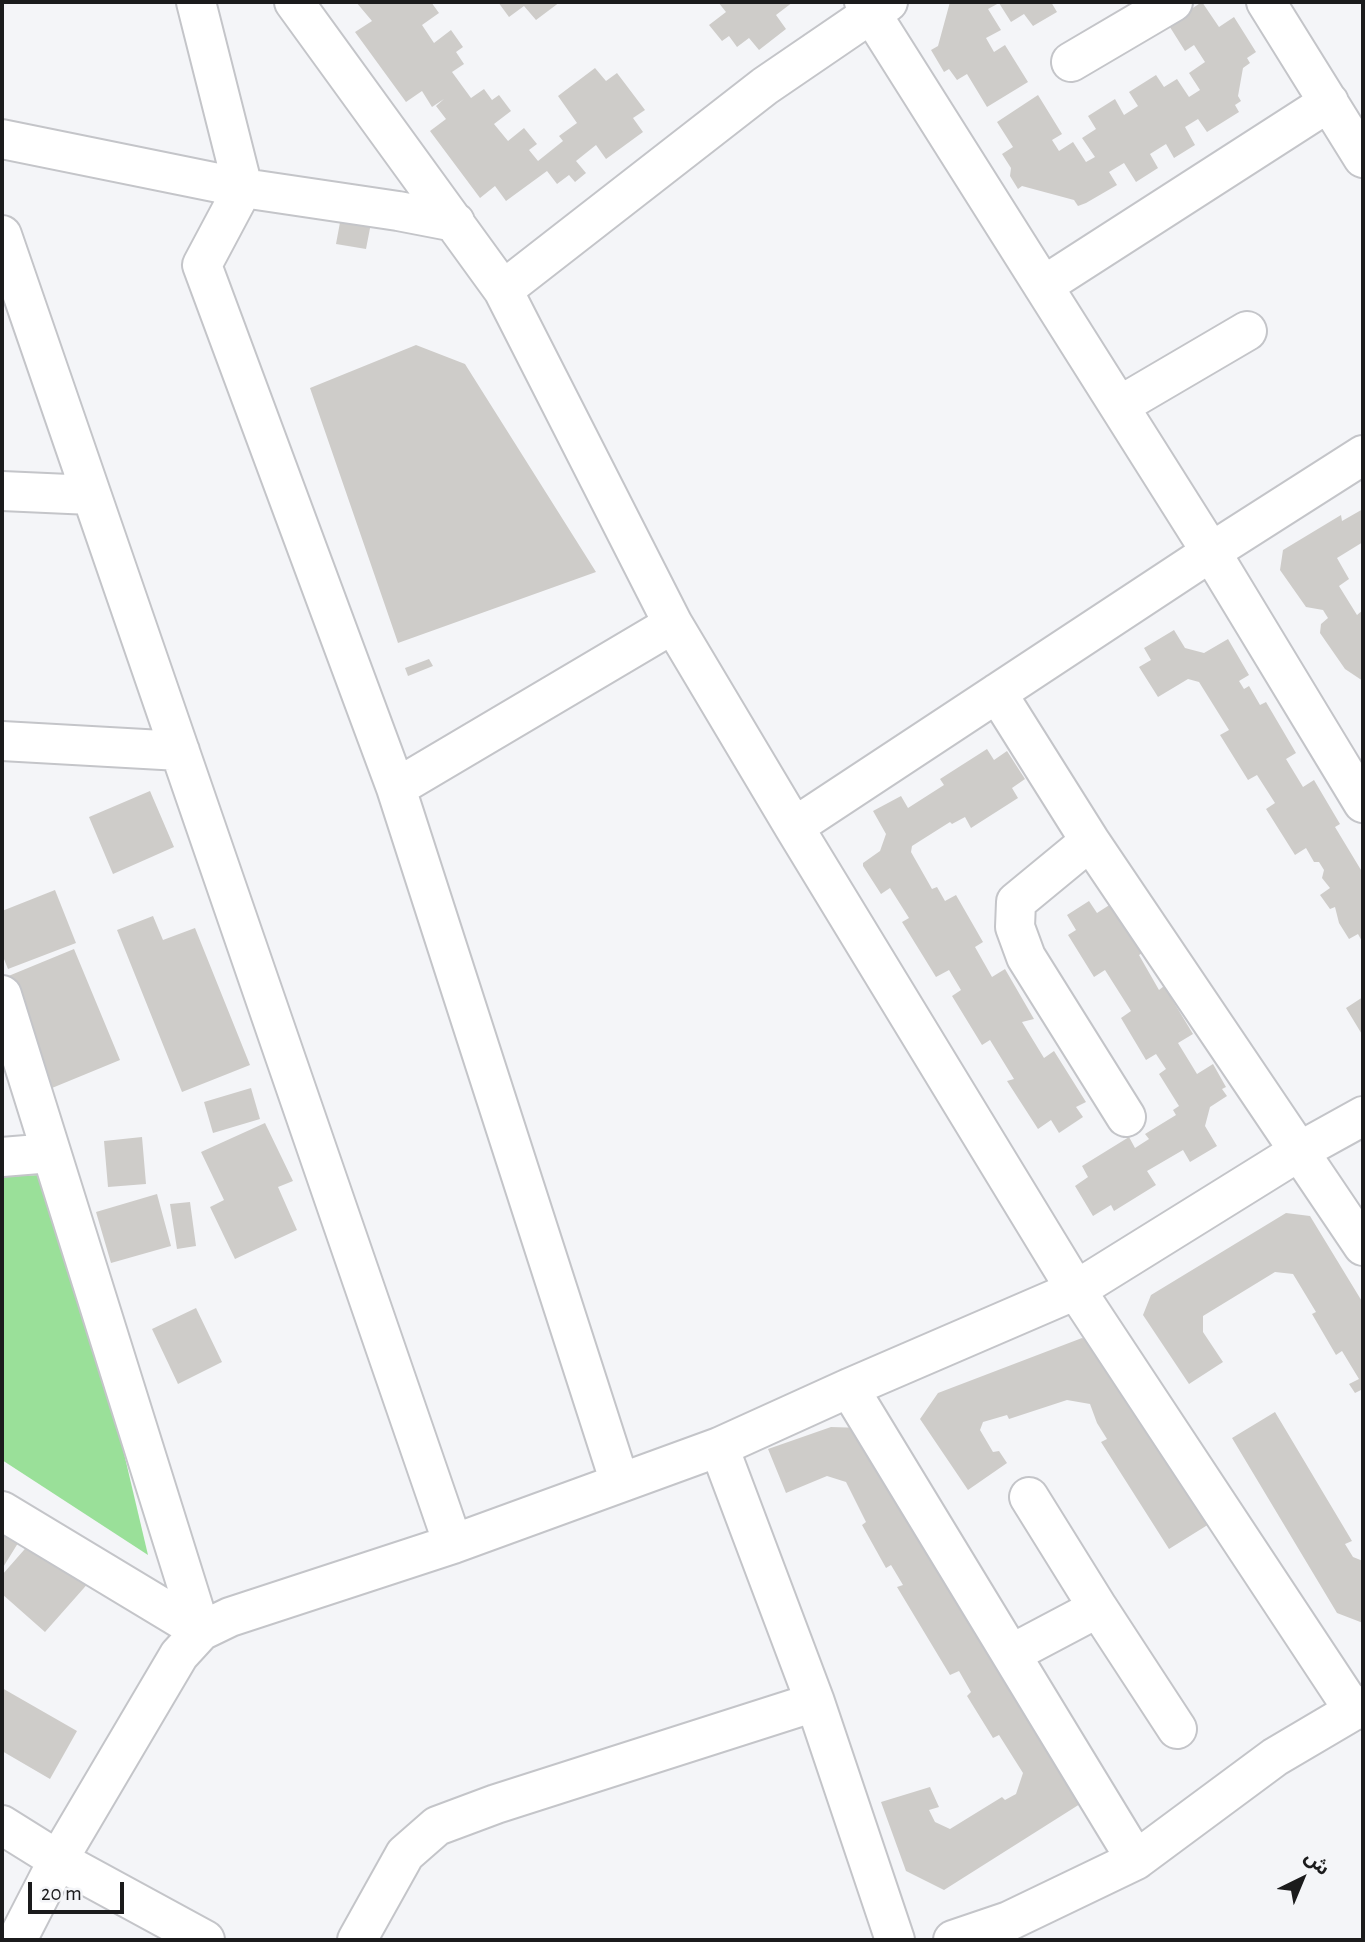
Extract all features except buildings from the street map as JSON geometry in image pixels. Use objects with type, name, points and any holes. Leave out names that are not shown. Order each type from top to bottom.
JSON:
[{"type":"street","points":[[196,2],[243,188],[202,265],[396,788],[620,1483]]},
{"type":"street","points":[[294,2],[503,290],[673,624],[794,827],[1076,1290],[1359,1708],[1275,1757],[1136,1860],[1009,1921],[953,1940]]},
{"type":"street","points":[[1071,62],[1173,2]]},
{"type":"street","points":[[1265,2],[1363,158]]},
{"type":"street","points":[[503,290],[765,86],[874,5],[1043,286],[1211,552],[1363,803]]},
{"type":"street","points":[[1043,286],[1329,102]]},
{"type":"street","points":[[2,139],[243,188],[455,222]]},
{"type":"street","points":[[2,235],[453,1544]]},
{"type":"street","points":[[1119,406],[1247,331]]},
{"type":"street","points":[[794,827],[1363,454]]},
{"type":"street","points":[[2,491],[91,495]]},
{"type":"street","points":[[396,788],[673,624]]},
{"type":"street","points":[[997,693],[1090,841],[1363,1246]]},
{"type":"street","points":[[2,741],[180,751]]},
{"type":"street","points":[[1090,841],[1016,902],[1015,927],[1026,957],[1126,1117]]},
{"type":"street","points":[[2,995],[201,1631]]},
{"type":"street","points":[[17,1940],[58,1860],[178,1655],[201,1631],[230,1617],[453,1544],[719,1447],[1076,1290],[1298,1152],[1363,1115]]},
{"type":"street","points":[[2,1157],[51,1153]]},
{"type":"street","points":[[849,1388],[1136,1860]]},
{"type":"street","points":[[719,1447],[815,1702],[895,1940]]},
{"type":"street","points":[[1029,1497],[1177,1729]]},
{"type":"street","points":[[2,1511],[201,1631]]},
{"type":"street","points":[[1011,1654],[1098,1608]]},
{"type":"street","points":[[357,1940],[405,1854],[437,1826],[815,1702]]},
{"type":"street","points":[[2,1825],[58,1860],[205,1940]]},
{"type":"green space","points":[[58,1174],[148,1555],[2,1460],[2,1177]]}]
